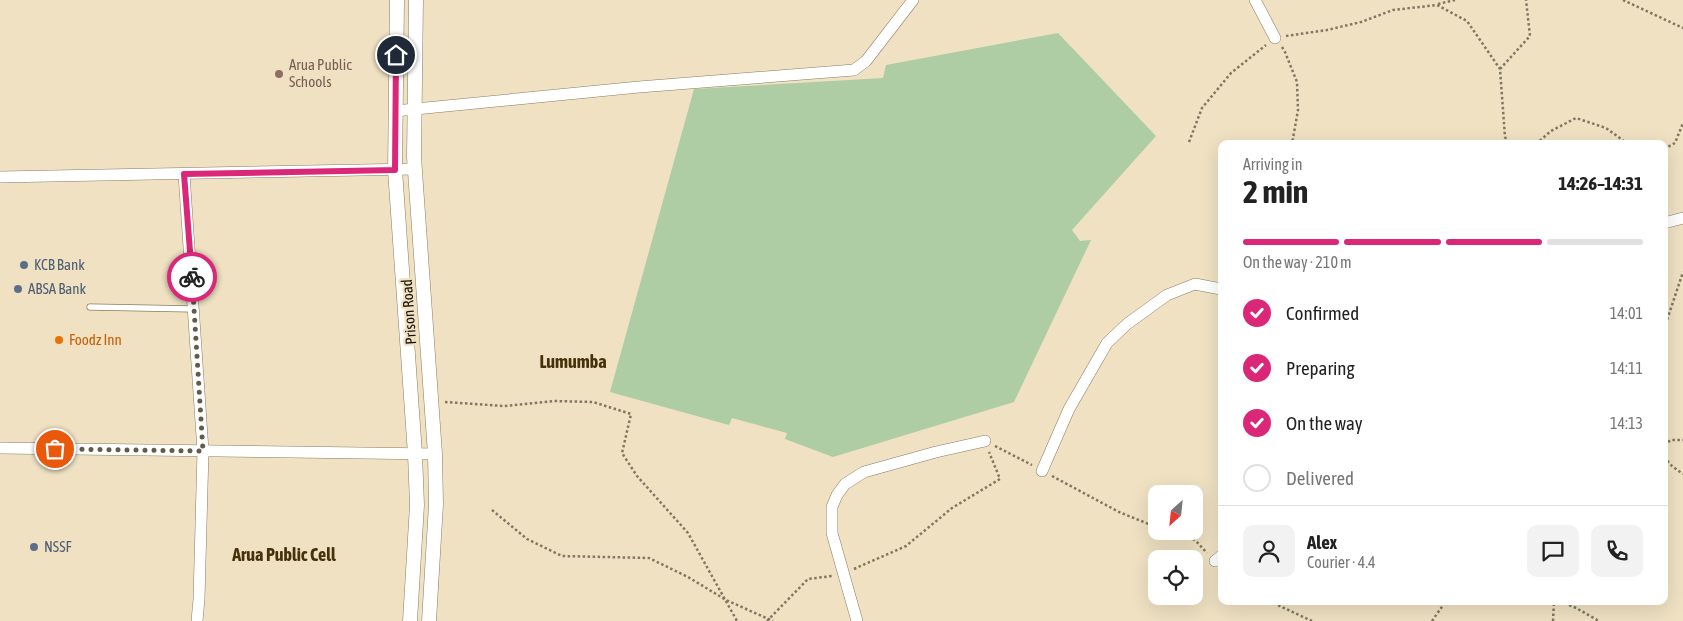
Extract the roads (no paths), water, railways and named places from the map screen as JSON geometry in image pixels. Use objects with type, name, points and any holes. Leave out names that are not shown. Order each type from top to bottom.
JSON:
[{"type":"street","name":"Prison Road","points":[[397,0],[395,170],[417,505],[410,621]]},
{"type":"street","name":"Prison Road","points":[[416,0],[413,108],[415,169],[435,454],[436,504],[429,621]]},
{"type":"street","points":[[395,110],[639,87],[854,70],[866,61],[912,0]]},
{"type":"street","points":[[1255,0],[1275,38]]},
{"type":"street","points":[[0,177],[415,169]]},
{"type":"street","points":[[184,174],[203,451],[199,599],[196,621]]},
{"type":"street","points":[[1668,222],[1683,218]]},
{"type":"street","points":[[1042,471],[1068,409],[1107,342],[1127,324],[1167,295],[1195,284],[1218,288]]},
{"type":"street","points":[[857,621],[832,532],[832,507],[837,495],[845,484],[864,472],[936,452],[985,441]]},
{"type":"street","points":[[0,448],[435,454]]},
{"type":"lane","points":[[90,307],[194,309]]},
{"type":"place","name":"Arua Public Schools","points":[[279,74]]},
{"type":"place","name":"KCB Bank","points":[[24,265]]},
{"type":"place","name":"ABSA Bank","points":[[18,289]]},
{"type":"place","name":"Foodz Inn","points":[[59,340]]},
{"type":"place","name":"NSSF","points":[[34,547]]},
{"type":"district","name":"Lumumba","points":[[573,362]]},
{"type":"district","name":"Arua Public Cell","points":[[284,555]]}]
